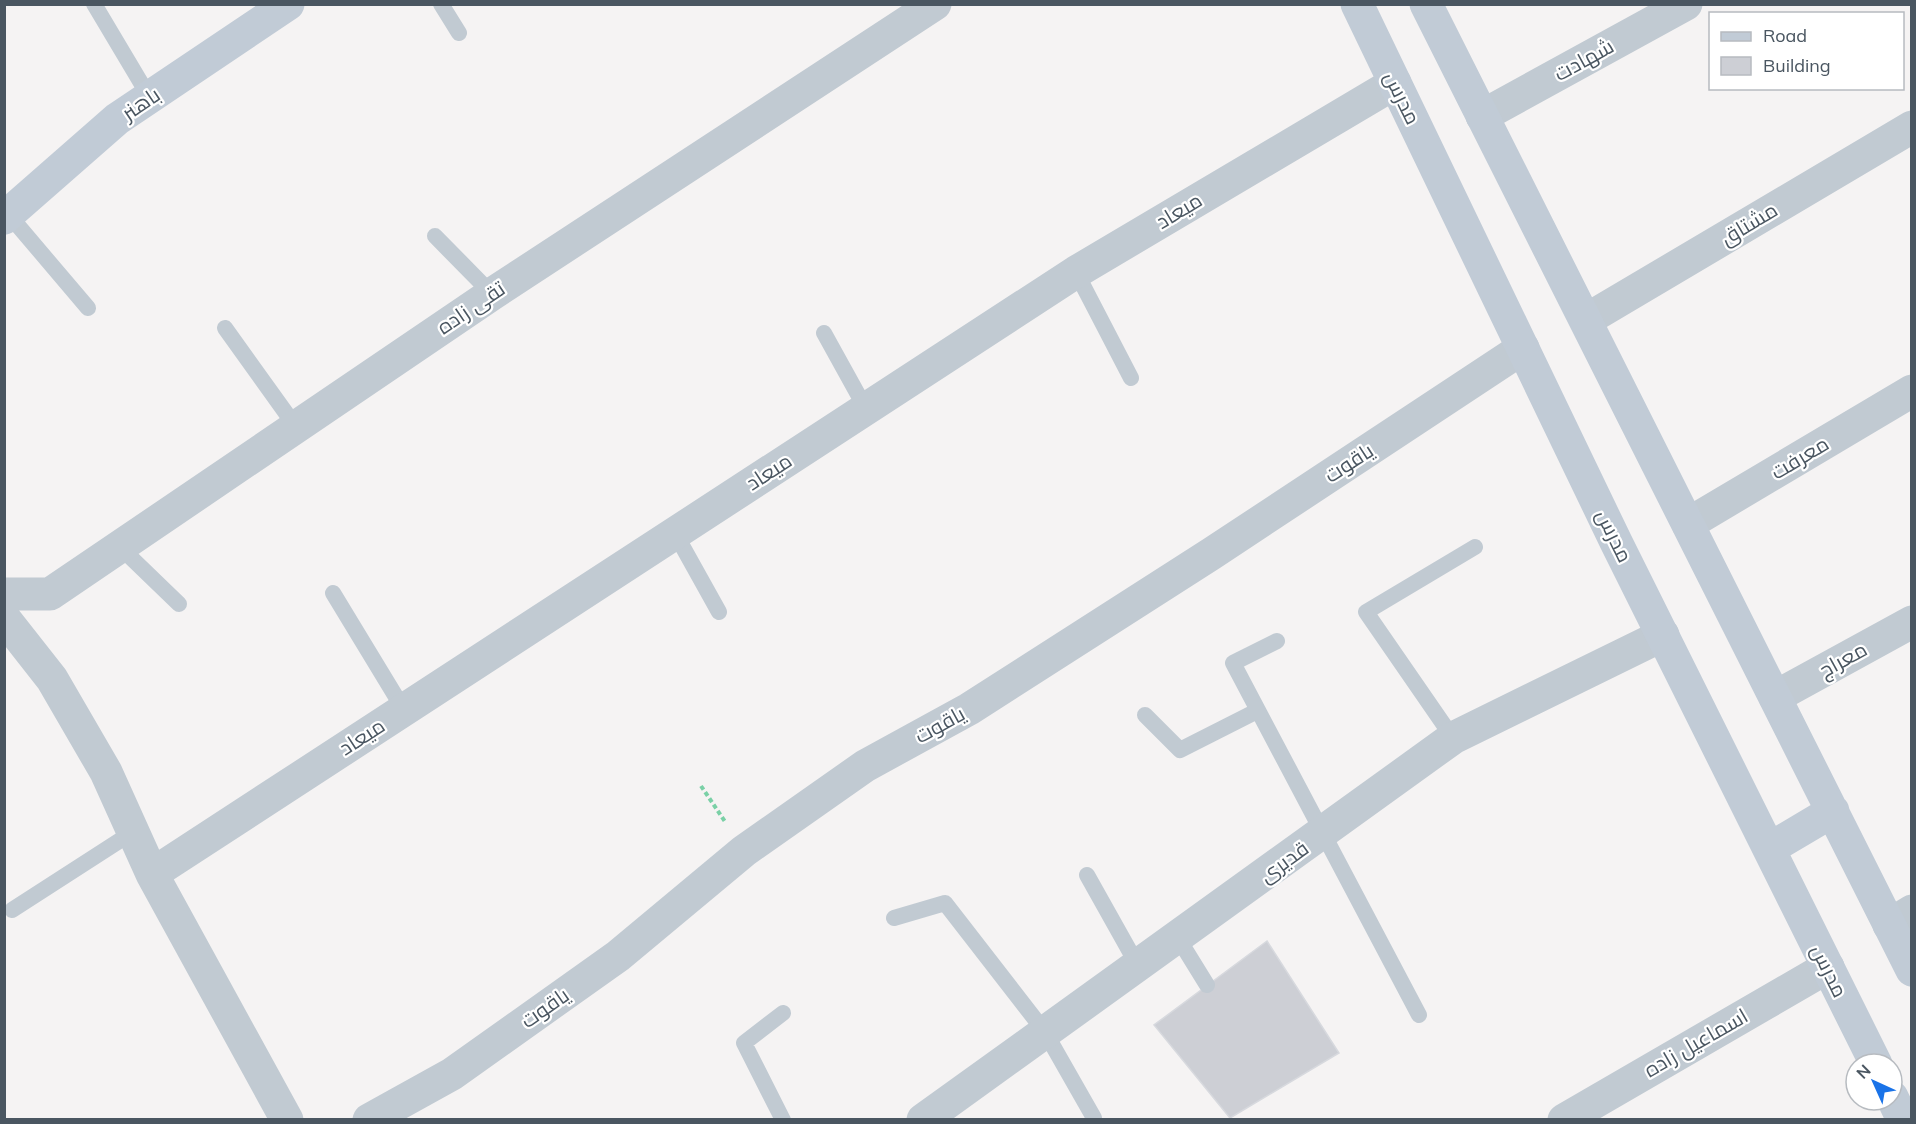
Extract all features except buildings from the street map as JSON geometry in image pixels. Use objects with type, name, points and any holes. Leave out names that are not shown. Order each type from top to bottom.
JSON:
[{"type":"street","name":"باهنر","points":[[7,216],[117,119],[288,4]]},
{"type":"street","name":"تقی زاده","points":[[4,594],[50,594],[492,294],[935,4]]},
{"type":"street","name":"مدرس","points":[[1357,4],[1663,635],[1870,1052]]},
{"type":"street","points":[[1426,4],[1833,811],[1900,918],[1911,970]]},
{"type":"street","name":"شهادت","points":[[1482,116],[1686,4]]},
{"type":"street","name":"میعاد","points":[[152,874],[1076,272],[1395,83]]},
{"type":"street","name":"مشتاق","points":[[1586,320],[1911,127]]},
{"type":"street","name":"یاقوت","points":[[369,1119],[452,1074],[598,970],[744,851],[865,766],[969,709],[1211,554],[1523,348]]},
{"type":"street","name":"معرفت","points":[[1688,524],[1911,391]]},
{"type":"street","points":[[4,618],[52,679],[106,772],[152,874],[287,1119]]},
{"type":"street","name":"معراج","points":[[1775,697],[1911,622]]},
{"type":"street","name":"قدیری","points":[[923,1119],[1322,835],[1453,738],[1663,635]]},
{"type":"street","points":[[1769,849],[1833,811]]},
{"type":"street","name":"اسماعیل زاده","points":[[1564,1119],[1828,968]]},
{"type":"lane","points":[[94,4],[150,98]]},
{"type":"lane","points":[[441,4],[459,33]]},
{"type":"lane","points":[[7,216],[88,309]]},
{"type":"lane","points":[[435,236],[492,294]]},
{"type":"lane","points":[[1076,272],[1131,378]]},
{"type":"lane","points":[[225,328],[296,427]]},
{"type":"lane","points":[[824,333],[866,409]]},
{"type":"lane","points":[[675,533],[719,612]]},
{"type":"lane","points":[[120,547],[179,604]]},
{"type":"lane","points":[[1453,738],[1366,612],[1475,547]]},
{"type":"lane","points":[[333,593],[404,710]]},
{"type":"lane","points":[[1277,641],[1233,663],[1419,1015]]},
{"type":"lane","points":[[1145,715],[1180,750],[1257,711]]},
{"type":"lane","points":[[12,910],[133,831]]},
{"type":"lane","points":[[1087,875],[1138,966]]},
{"type":"lane","points":[[894,918],[945,903],[1045,1032],[1094,1119]]},
{"type":"lane","points":[[1178,938],[1207,985]]},
{"type":"lane","points":[[783,1013],[744,1043],[783,1119]]},
{"type":"path","points":[[701,786],[744,851]]}]
